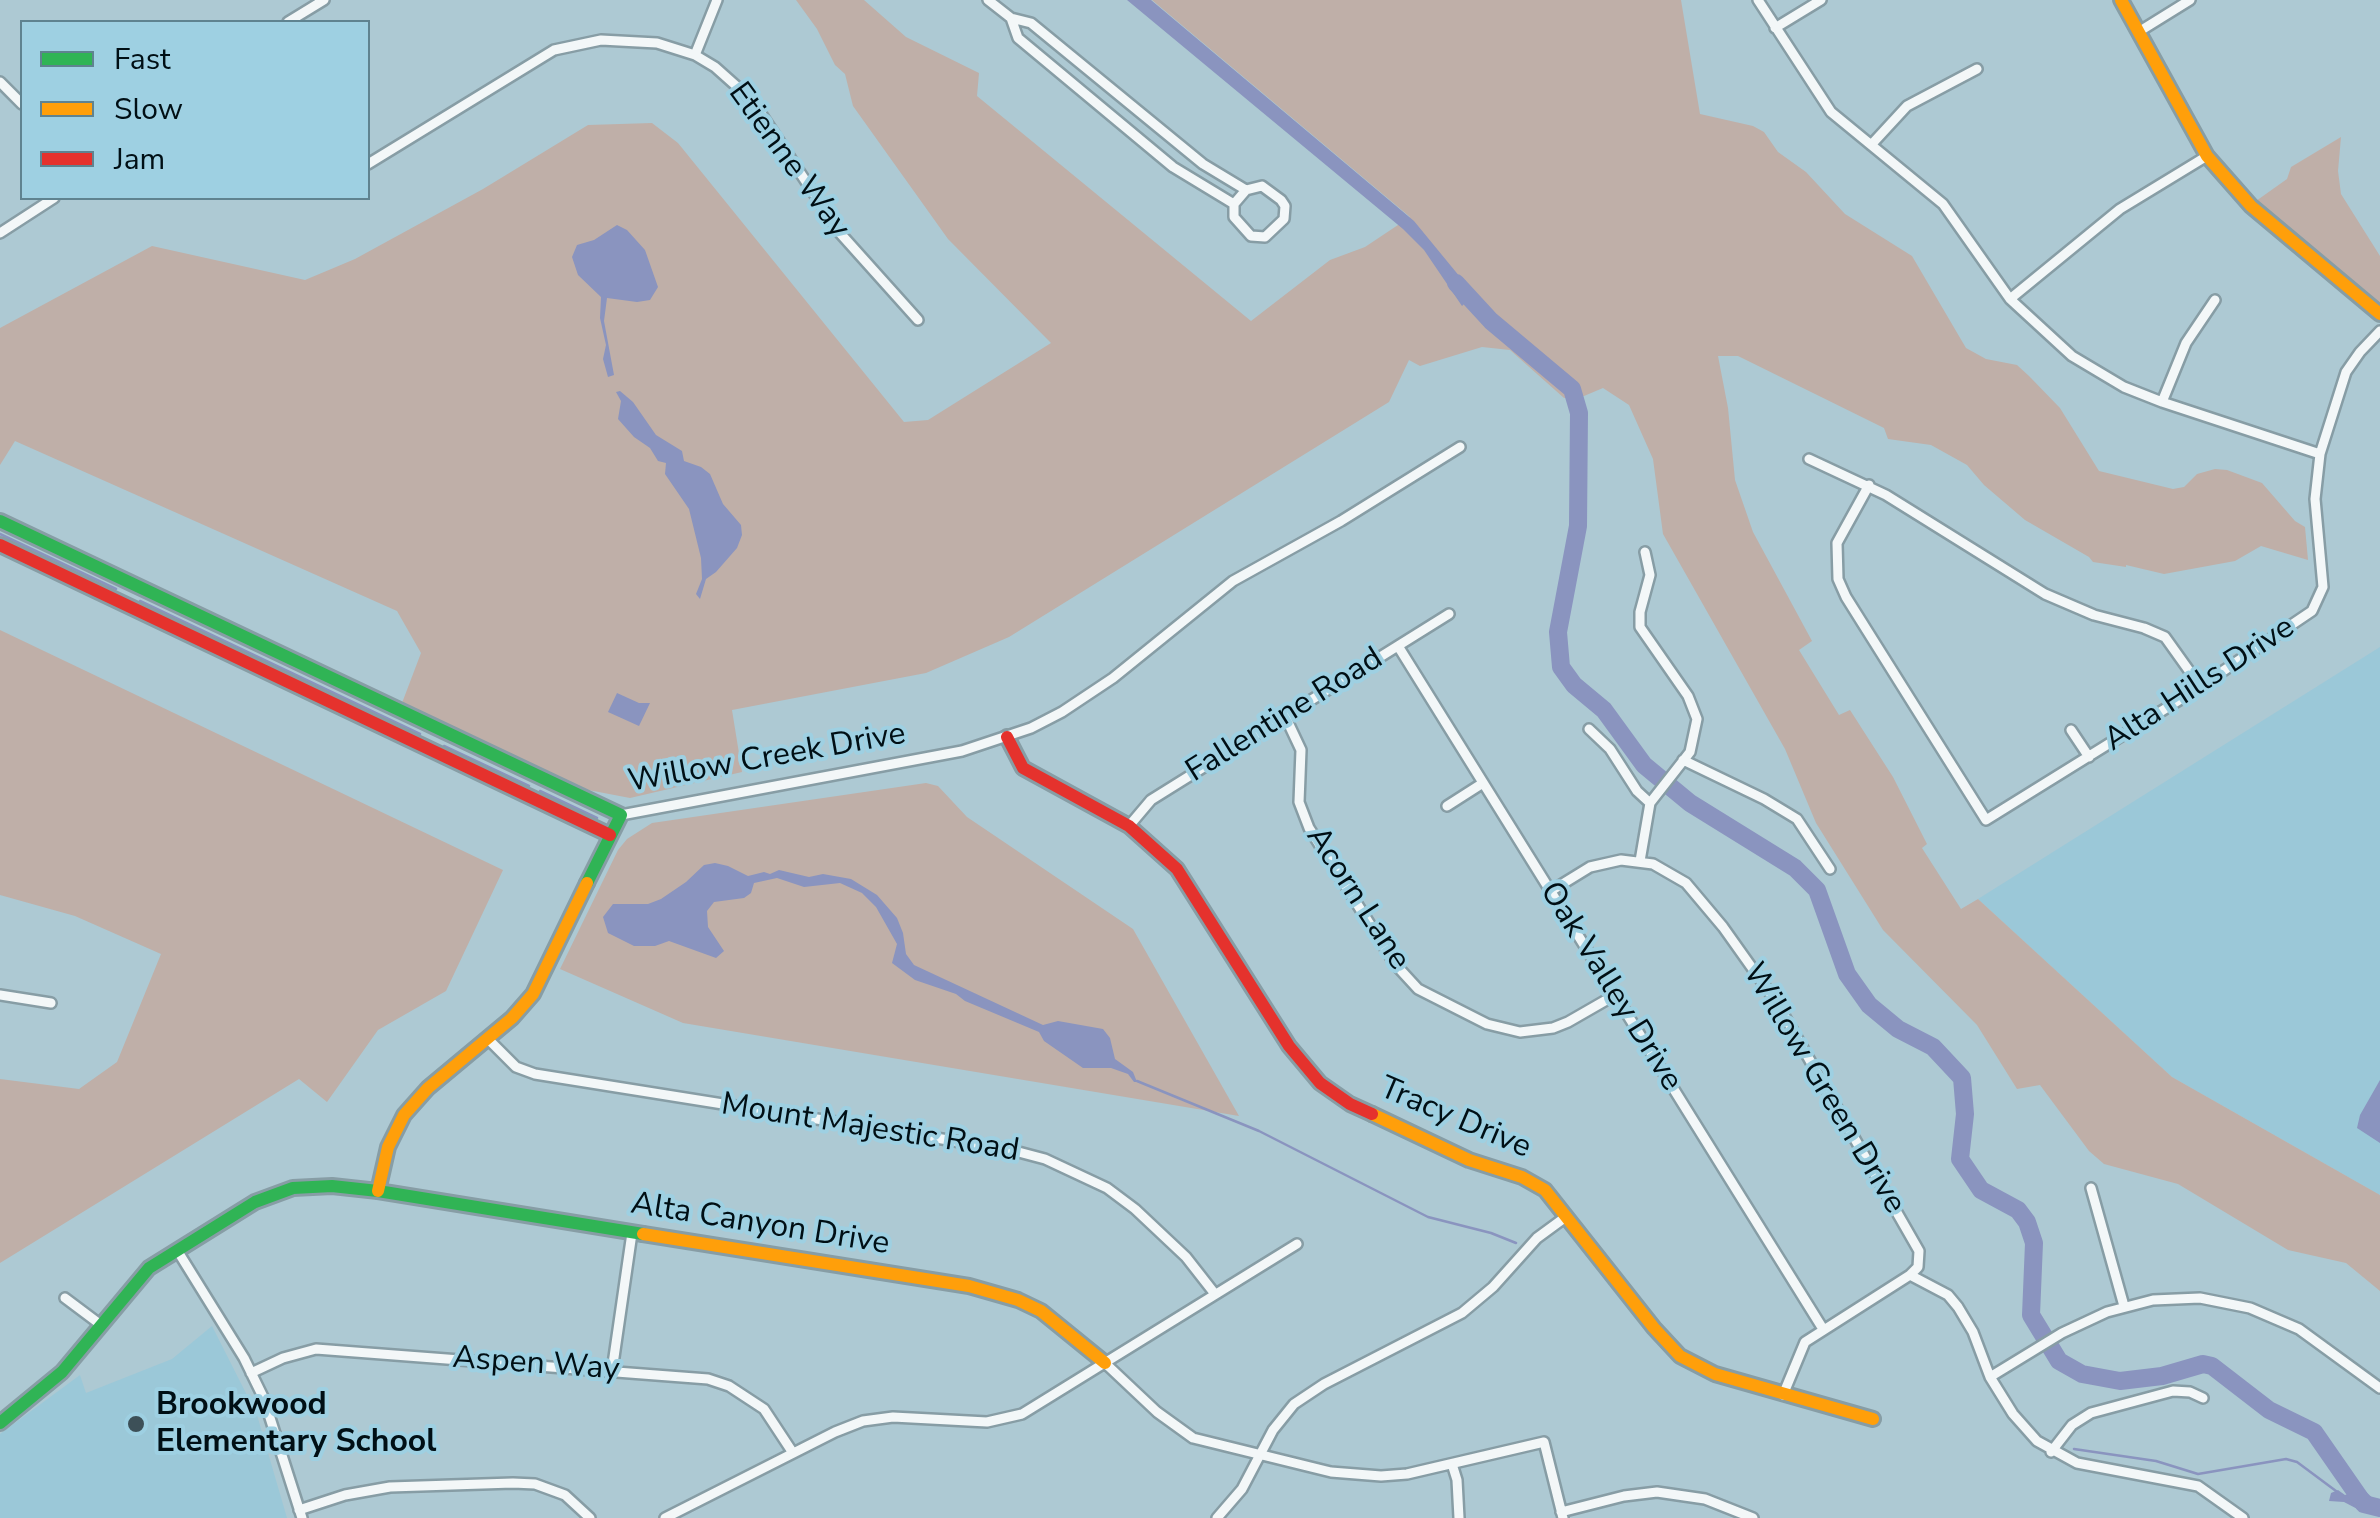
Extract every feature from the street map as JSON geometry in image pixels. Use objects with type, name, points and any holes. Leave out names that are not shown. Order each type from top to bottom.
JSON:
[{"type":"street","points":[[291,20],[324,0]]},
{"type":"street","points":[[695,55],[717,0]]},
{"type":"street","points":[[988,0],[1011,18],[1031,22],[1190,154],[1246,190]]},
{"type":"street","points":[[1758,0],[1822,101],[1843,123],[1944,204],[2010,299],[2072,356],[2124,387],[2320,454]]},
{"type":"street","points":[[1775,28],[1820,0]]},
{"type":"street","points":[[2121,0],[2207,156],[2251,206],[2380,314]]},
{"type":"street","points":[[2140,31],[2190,0]]},
{"type":"street","points":[[1011,18],[1018,38],[1173,167],[1234,204]]},
{"type":"street","name":"Etienne Way","points":[[370,163],[554,50],[601,40],[657,43],[695,55],[732,80],[752,100],[840,234],[918,320]]},
{"type":"street","points":[[1871,145],[1907,106],[1977,70]]},
{"type":"street","points":[[0,82],[20,102]]},
{"type":"street","points":[[2010,299],[2120,209],[2207,156]]},
{"type":"street","points":[[1262,186],[1285,206],[1284,219],[1272,234],[1251,236],[1234,217],[1234,204],[1246,190],[1262,186]]},
{"type":"street","points":[[0,233],[51,200]]},
{"type":"street","points":[[2162,402],[2186,343],[2215,300]]},
{"type":"street","name":"Alta Hills Drive","points":[[1869,485],[1837,544],[1838,579],[1986,820],[2301,621],[2320,599],[2323,574],[2315,498],[2320,454],[2346,372],[2380,331]]},
{"type":"street","name":"Willow Creek Drive","points":[[0,521],[621,815],[962,751],[1007,737],[1062,712],[1088,695],[1255,567],[1342,521],[1460,447]]},
{"type":"street","points":[[1809,459],[1869,485],[2045,594],[2094,615],[2165,637],[2200,686]]},
{"type":"street","name":"Willow Creek Drive","points":[[0,545],[610,835]]},
{"type":"street","points":[[1550,891],[1590,867],[1620,860],[1640,861],[1652,799],[1694,742],[1696,719],[1688,696],[1640,628],[1650,575],[1644,552]]},
{"type":"street","name":"Fallentine Road","points":[[1129,826],[1151,800],[1449,614]]},
{"type":"street","name":"Oak Valley Drive","points":[[1398,646],[1822,1328]]},
{"type":"street","name":"Acorn Lane","points":[[1284,716],[1302,750],[1299,802],[1309,828],[1394,964],[1418,989],[1487,1024],[1520,1032],[1568,1022],[1615,995]]},
{"type":"street","points":[[1589,729],[1610,749],[1637,792],[1652,799]]},
{"type":"street","points":[[2071,730],[2089,757]]},
{"type":"street","name":"Tracy Drive","points":[[1007,737],[1023,768],[1129,826],[1178,869],[1289,1046],[1320,1083],[1350,1104],[1469,1160],[1534,1182],[1546,1190],[1680,1356],[1715,1374],[1873,1419]]},
{"type":"street","points":[[1683,760],[1764,798],[1797,819],[1830,868]]},
{"type":"street","points":[[1446,806],[1483,783]]},
{"type":"street","points":[[378,1192],[388,1147],[404,1115],[428,1088],[488,1039],[533,994],[621,815]]},
{"type":"street","name":"Willow Green Drive","points":[[1640,861],[1663,868],[1686,883],[1777,1002],[1919,1251],[1918,1267],[1910,1274]]},
{"type":"street","points":[[0,996],[51,1003]]},
{"type":"street","name":"Mount Majestic Road","points":[[488,1039],[516,1067],[535,1074],[1011,1150],[1044,1159],[1107,1188],[1134,1209],[1198,1269],[1216,1294]]},
{"type":"street","name":"Alta Canyon Drive","points":[[2,1419],[62,1372],[142,1275],[177,1250],[274,1193],[332,1186],[994,1292],[1018,1300],[1062,1325],[1177,1428],[1216,1446],[1356,1475],[1407,1474],[1544,1442],[1562,1515]]},
{"type":"street","points":[[2091,1188],[2124,1306]]},
{"type":"street","points":[[1218,1518],[1242,1489],[1282,1416],[1308,1393],[1462,1314],[1493,1287],[1537,1238],[1567,1216]]},
{"type":"street","points":[[612,1370],[632,1233]]},
{"type":"street","points":[[665,1518],[849,1426],[878,1418],[1005,1420],[1038,1406],[1297,1244]]},
{"type":"street","points":[[177,1250],[252,1373],[272,1418],[301,1514],[345,1495],[390,1488],[514,1483],[535,1484],[565,1495],[590,1518]]},
{"type":"street","points":[[1783,1394],[1799,1352],[1822,1328],[1910,1274],[1948,1294],[1972,1332],[1990,1377],[2023,1428],[2051,1452],[2089,1466],[2198,1486],[2244,1518]]},
{"type":"street","points":[[65,1298],[101,1325]]},
{"type":"street","points":[[1990,1377],[2062,1334],[2124,1306],[2190,1298],[2250,1308],[2299,1329],[2380,1388]]},
{"type":"street","name":"Aspen Way","points":[[252,1373],[283,1358],[316,1349],[708,1379],[729,1386],[764,1409],[793,1452]]},
{"type":"street","points":[[2051,1452],[2072,1425],[2091,1413],[2172,1392],[2190,1392],[2203,1398]]},
{"type":"street","points":[[1452,1464],[1460,1500],[1459,1518]]},
{"type":"street","points":[[1562,1515],[1624,1496],[1656,1492],[1705,1499],[1753,1518]]},
{"type":"shaded area","points":[[796,0],[864,0],[906,37],[979,73],[977,96],[1251,321],[1330,260],[1365,247],[1410,217],[1152,0],[1681,0],[1700,114],[1764,132],[1778,152],[1806,172],[1845,214],[1912,256],[1966,348],[1986,359],[2017,365],[2029,376],[2060,408],[2099,471],[2173,489],[2184,487],[2197,474],[2227,470],[2262,483],[2305,527],[2308,560],[2261,546],[2235,561],[2164,574],[2093,562],[2025,520],[1967,465],[1931,445],[1888,439],[1884,428],[1738,356],[1718,356],[1735,480],[1753,532],[1812,641],[1799,650],[1839,715],[1850,710],[1893,777],[1927,844],[1922,848],[1961,909],[1978,899],[2172,1077],[2380,1195],[2380,1291],[2346,1263],[2288,1250],[2178,1184],[2104,1164],[2089,1151],[2040,1085],[2017,1089],[1977,1025],[1883,930],[1816,823],[1785,749],[1663,534],[1653,459],[1629,405],[1603,388],[1584,396],[1564,398],[1510,350],[1482,347],[1420,366],[1409,360],[1389,402],[1009,637],[926,673],[732,710],[742,772],[630,798],[583,789],[402,703],[421,653],[397,611],[15,441],[0,465],[0,328],[152,246],[305,280],[355,259],[483,189],[588,125],[652,123],[678,143],[904,422],[928,420],[1051,343],[948,239],[853,106],[845,74],[835,65],[817,29]]},
{"type":"shaded area","points":[[1127,0],[1151,0],[1414,221],[1474,294],[1462,306],[1424,250],[1403,229]]},
{"type":"shaded area","points":[[2341,137],[2341,194],[2380,256],[2380,305],[2256,201],[2287,179],[2291,167]]},
{"type":"shaded area","points":[[617,225],[645,250],[658,287],[650,300],[607,298],[604,321],[614,375],[608,377],[603,359],[606,345],[600,318],[601,297],[578,275],[572,257],[577,245],[594,240]]},
{"type":"shaded area","points":[[616,392],[633,402],[656,435],[682,451],[684,461],[710,474],[723,504],[741,525],[737,548],[706,579],[700,599],[696,594],[702,579],[701,558],[689,509],[665,474],[666,463],[658,461],[650,448],[618,419],[621,401]]},
{"type":"shaded area","points":[[0,630],[503,870],[446,991],[378,1030],[327,1102],[299,1079],[0,1263],[0,1079],[79,1089],[117,1062],[161,954],[75,916],[0,895]]},
{"type":"shaded area","points":[[2380,647],[2380,1195],[2172,1077],[1978,899]]},
{"type":"shaded area","points":[[617,693],[639,703],[650,703],[639,726],[608,712]]},
{"type":"shaded area","points":[[926,783],[938,786],[967,817],[1133,929],[1239,1116],[683,1023],[560,969],[618,850],[627,839],[652,823]]},
{"type":"shaded area","points":[[715,863],[748,876],[779,870],[809,877],[823,874],[851,879],[877,895],[897,918],[906,954],[914,965],[1043,1025],[1058,1021],[1103,1029],[1110,1038],[1115,1059],[1133,1072],[1137,1082],[1111,1068],[1083,1068],[1044,1041],[1039,1032],[915,980],[892,963],[897,944],[876,907],[862,893],[840,883],[804,887],[777,878],[754,883],[751,893],[744,898],[714,902],[707,911],[708,927],[724,951],[716,958],[669,941],[634,946],[608,933],[603,917],[613,904],[648,904],[661,899],[704,865]]},
{"type":"shaded area","points":[[2380,1080],[2380,1143],[2357,1128]]},
{"type":"shaded area","name":"Brookwood Elementary School","points":[[212,1326],[257,1415],[287,1518],[0,1518],[0,1434],[80,1375],[86,1393],[172,1359]]},
{"type":"shaded area","points":[[2363,1489],[2380,1505],[2380,1511],[2365,1513],[2344,1502],[2329,1501],[2331,1493],[2338,1490],[2345,1495]]},
{"type":"waterway","points":[[1456,283],[1491,321],[1572,389],[1579,413],[1578,526],[1558,632],[1561,667],[1574,685],[1604,710],[1644,765],[1690,803],[1795,868],[1817,890],[1847,974],[1869,1005],[1898,1029],[1933,1047],[1962,1078],[1965,1114],[1960,1159],[1981,1190],[2018,1210],[2027,1222],[2034,1243],[2031,1315],[2059,1361],[2082,1374],[2120,1381],[2162,1376],[2203,1364],[2212,1366],[2269,1410],[2314,1432],[2364,1504],[2380,1508]]},
{"type":"waterway","points":[[0,534],[116,589]]},
{"type":"waterway","points":[[140,601],[420,734]]},
{"type":"waterway","points":[[444,746],[529,786]]},
{"type":"waterway","points":[[540,791],[597,818]]},
{"type":"waterway","points":[[1137,1081],[1259,1131],[1428,1217],[1516,1243]]},
{"type":"waterway","points":[[2074,1449],[2156,1461],[2198,1474],[2286,1459],[2297,1462],[2336,1491]]},
{"type":"traffic: fast","points":[[0,521],[621,815],[587,883]]},
{"type":"traffic: fast","points":[[0,1423],[62,1372],[149,1268],[255,1202],[293,1188],[332,1186],[378,1191],[643,1234]]},
{"type":"traffic: slow","points":[[2121,0],[2207,156],[2251,206],[2380,314]]},
{"type":"traffic: slow","points":[[378,1191],[388,1147],[404,1115],[428,1088],[512,1018],[533,994],[587,883]]},
{"type":"traffic: slow","points":[[1372,1114],[1469,1160],[1522,1177],[1545,1190],[1680,1356],[1715,1374],[1873,1419]]},
{"type":"traffic: slow","points":[[643,1234],[969,1286],[1041,1311],[1105,1363]]},
{"type":"traffic: jam","points":[[0,545],[610,835]]},
{"type":"traffic: jam","points":[[1007,737],[1023,768],[1129,826],[1177,869],[1289,1046],[1320,1083],[1372,1114]]},
{"type":"place","name":"Brookwood Elementary School","points":[[136,1424]]}]
